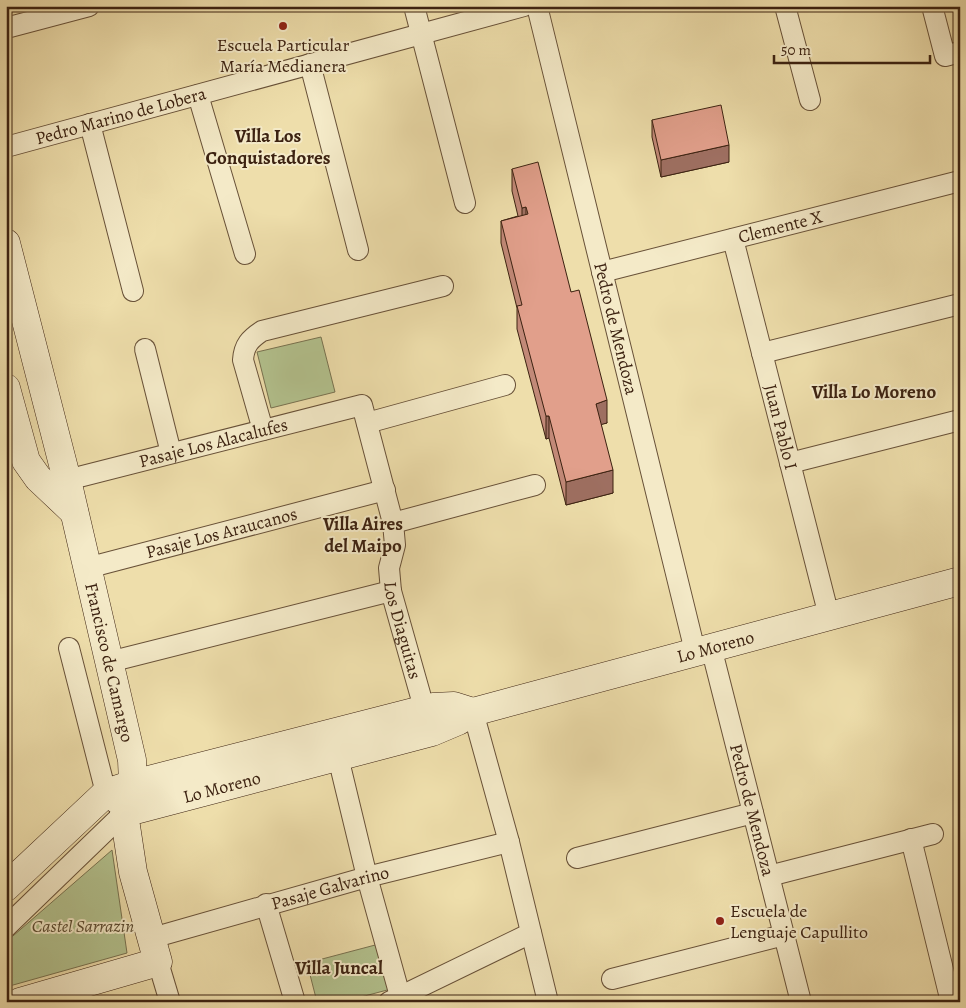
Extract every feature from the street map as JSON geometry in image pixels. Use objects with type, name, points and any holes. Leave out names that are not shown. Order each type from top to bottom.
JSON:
[{"type":"street","points":[[6,28],[89,6]]},
{"type":"street","points":[[414,6],[464,203]]},
{"type":"street","name":"Pedro Marino de Lobera","points":[[6,147],[524,6]]},
{"type":"street","name":"Pedro de Mendoza","points":[[536,6],[602,272],[703,649],[753,813],[801,1002]]},
{"type":"street","points":[[785,6],[810,100]]},
{"type":"street","points":[[932,6],[952,54]]},
{"type":"street","points":[[310,64],[358,250]]},
{"type":"street","points":[[198,95],[245,254]]},
{"type":"street","points":[[90,124],[133,292]]},
{"type":"street","name":"Clemente X","points":[[602,272],[960,182]]},
{"type":"street","name":"Juan Pablo I","points":[[733,239],[829,616]]},
{"type":"street","name":"Francisco de Camargo","points":[[6,243],[74,512],[132,760],[133,784],[124,813],[133,872],[170,1002]]},
{"type":"street","points":[[263,430],[243,360],[244,349],[250,340],[262,331],[443,286]]},
{"type":"street","points":[[762,353],[960,304]]},
{"type":"street","points":[[145,349],[171,453]]},
{"type":"street","name":"Pasaje Los Alacalufes","points":[[66,480],[263,430],[364,414],[505,385]]},
{"type":"street","points":[[6,388],[14,452],[74,512]]},
{"type":"street","name":"Los Diaguitas","points":[[364,414],[392,523],[395,545],[389,568],[391,591],[428,721]]},
{"type":"street","points":[[790,463],[960,420]]},
{"type":"street","points":[[392,523],[536,485]]},
{"type":"street","name":"Pasaje Los Araucanos","points":[[87,568],[385,490]]},
{"type":"street","name":"Lo Moreno","points":[[6,927],[124,813],[338,757],[428,721],[454,706],[473,712],[960,580]]},
{"type":"street","points":[[109,662],[391,591]]},
{"type":"street","name":"Francisco de Camargo","points":[[69,648],[106,793],[124,813]]},
{"type":"street","points":[[473,712],[509,842],[548,1002]]},
{"type":"street","name":"Lo Moreno","points":[[6,888],[106,793],[133,784],[428,721]]},
{"type":"street","points":[[338,757],[395,999],[531,933]]},
{"type":"street","points":[[577,858],[753,813]]},
{"type":"street","points":[[769,876],[933,834]]},
{"type":"street","points":[[911,839],[951,1002]]},
{"type":"street","name":"Pasaje Galvarino","points":[[155,950],[266,904],[509,842]]},
{"type":"street","points":[[266,904],[295,1002]]},
{"type":"street","points":[[612,979],[784,935]]},
{"type":"street","points":[[20,1002],[155,950]]},
{"type":"green space","points":[[321,337],[335,392],[271,408],[257,352]]},
{"type":"green space","name":"Castel Sarrazin","points":[[112,850],[127,953],[6,987],[6,942]]},
{"type":"green space","points":[[379,944],[391,989],[342,1002],[317,1002],[307,963]]},
{"type":"building","points":[[721,105],[729,145],[661,160],[652,120]]},
{"type":"building","points":[[538,162],[571,292],[579,290],[607,400],[596,404],[613,470],[566,482],[549,416],[546,416],[517,306],[522,305],[501,221],[528,214],[526,207],[522,208],[512,169]]},
{"type":"place","name":"Escuela Particular María Medianera","points":[[283,26]]},
{"type":"place","name":"Escuela de Lenguaje Capullito","points":[[720,921]]},
{"type":"district","name":"Villa Los Conquistadores","points":[[268,147]]},
{"type":"district","name":"Villa Lo Moreno","points":[[874,392]]},
{"type":"district","name":"Villa Aires del Maipo","points":[[363,535]]},
{"type":"district","name":"Villa Juncal","points":[[339,968]]}]
